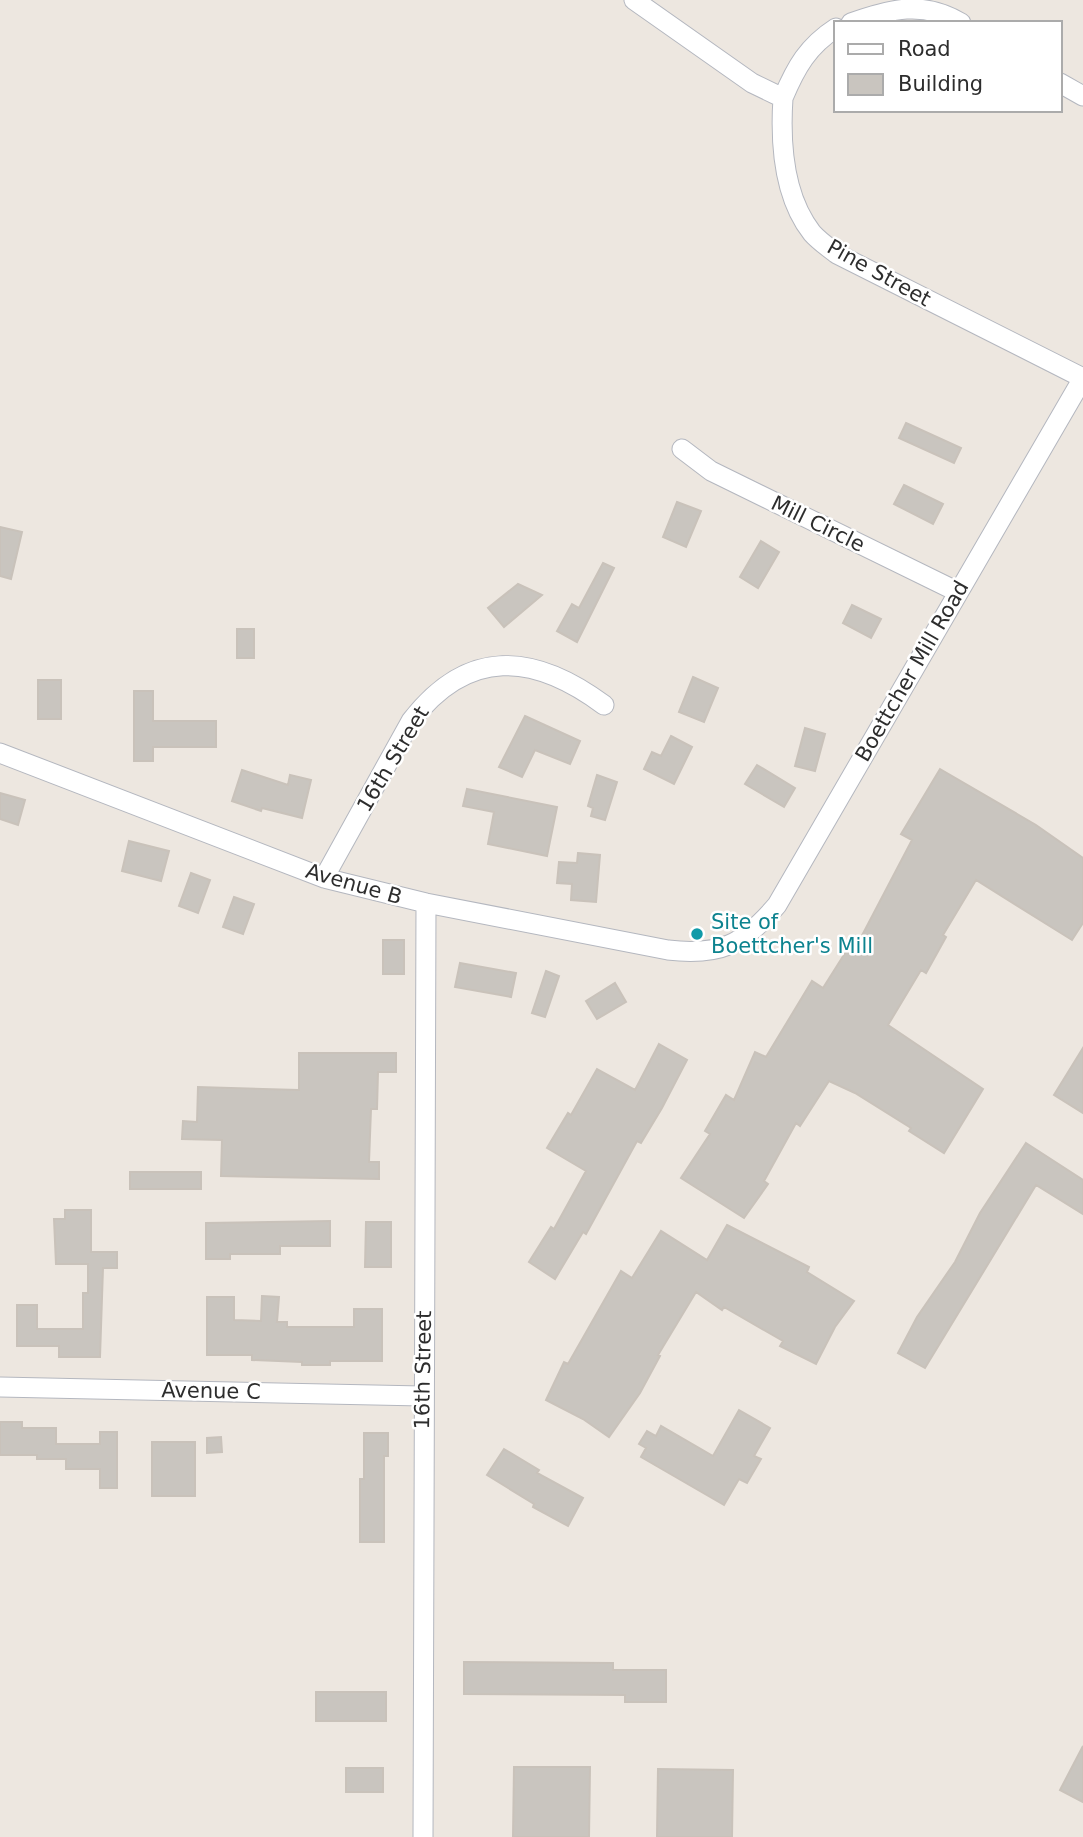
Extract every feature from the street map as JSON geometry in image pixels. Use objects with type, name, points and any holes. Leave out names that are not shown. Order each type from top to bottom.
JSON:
[{"type":"street","points":[[634,0],[752,83],[783,98]]},
{"type":"street","points":[[857,21],[892,9],[920,7],[958,21]]},
{"type":"street","name":"Pine Street","points":[[834,29],[814,42],[795,67],[783,98],[780,132],[786,169],[797,206],[813,234],[837,254],[1083,378]]},
{"type":"street","points":[[1062,84],[1083,96]]},
{"type":"street","name":"Boettcher Mill Road","points":[[724,948],[760,925],[777,905],[1083,378]]},
{"type":"street","name":"Mill Circle","points":[[682,449],[710,471],[958,592]]},
{"type":"street","name":"16th Street","points":[[324,878],[411,721],[429,698],[449,682],[472,671],[498,666],[530,667],[558,675],[604,705]]},
{"type":"street","name":"Avenue B","points":[[0,753],[324,878],[426,904],[668,950],[699,953],[724,948]]},
{"type":"street","name":"16th Street","points":[[423,1837],[422,1396],[426,904]]},
{"type":"street","name":"Avenue C","points":[[0,1387],[422,1396]]},
{"type":"building","points":[[906,423],[961,448],[954,463],[899,438]]},
{"type":"building","points":[[904,485],[943,504],[933,524],[894,504]]},
{"type":"building","points":[[677,502],[701,511],[686,547],[663,537]]},
{"type":"building","points":[[0,527],[22,532],[11,579],[0,576]]},
{"type":"building","points":[[761,541],[779,552],[758,588],[740,577]]},
{"type":"building","points":[[603,563],[614,568],[577,642],[557,631],[572,604],[579,608]]},
{"type":"building","points":[[518,584],[542,595],[504,627],[488,608]]},
{"type":"building","points":[[852,605],[881,619],[871,638],[843,623]]},
{"type":"building","points":[[237,629],[254,629],[254,658],[237,658]]},
{"type":"building","points":[[693,677],[718,688],[704,722],[679,712]]},
{"type":"building","points":[[38,680],[61,680],[61,719],[38,719]]},
{"type":"building","points":[[134,691],[153,691],[153,721],[216,721],[216,747],[153,747],[153,761],[134,761]]},
{"type":"building","points":[[525,716],[580,741],[570,764],[535,750],[522,777],[499,767]]},
{"type":"building","points":[[805,728],[825,734],[815,771],[795,766]]},
{"type":"building","points":[[671,736],[692,747],[674,784],[644,769],[652,752],[661,756]]},
{"type":"building","points":[[757,765],[795,788],[784,807],[745,784]]},
{"type":"building","points":[[940,769],[1036,825],[1083,858],[1083,923],[1072,940],[976,880],[943,935],[946,937],[926,973],[921,970],[888,1025],[983,1089],[944,1153],[909,1131],[911,1128],[855,1093],[829,1081],[800,1126],[796,1123],[764,1181],[768,1184],[744,1218],[681,1178],[710,1134],[705,1131],[726,1095],[734,1100],[755,1052],[766,1057],[812,981],[823,988],[852,942],[857,945],[912,840],[901,834]]},
{"type":"building","points":[[242,770],[288,785],[290,775],[311,780],[302,818],[262,808],[261,811],[232,801]]},
{"type":"building","points":[[597,775],[617,782],[605,820],[591,816],[593,808],[588,806]]},
{"type":"building","points":[[467,789],[557,807],[547,856],[488,844],[494,812],[463,806]]},
{"type":"building","points":[[0,793],[25,800],[18,825],[0,819]]},
{"type":"building","points":[[129,841],[169,851],[161,881],[122,871]]},
{"type":"building","points":[[578,853],[600,855],[596,902],[571,900],[572,884],[557,883],[559,862],[577,863]]},
{"type":"building","points":[[191,873],[210,880],[198,913],[179,906]]},
{"type":"building","points":[[234,897],[254,904],[243,934],[223,927]]},
{"type":"building","points":[[383,940],[404,940],[404,974],[383,974]]},
{"type":"building","points":[[460,963],[516,973],[511,997],[455,987]]},
{"type":"building","points":[[546,971],[559,976],[545,1017],[532,1013]]},
{"type":"building","points":[[615,983],[626,1002],[597,1019],[586,1001]]},
{"type":"building","points":[[659,1044],[687,1060],[641,1143],[637,1141],[586,1234],[583,1232],[555,1279],[529,1262],[551,1227],[554,1229],[586,1171],[547,1148],[568,1113],[571,1115],[597,1069],[635,1090]]},
{"type":"building","points":[[1083,1048],[1083,1113],[1054,1095]]},
{"type":"building","points":[[299,1053],[396,1053],[396,1072],[378,1072],[377,1109],[371,1109],[369,1162],[379,1162],[379,1179],[221,1176],[222,1140],[182,1139],[183,1121],[197,1122],[198,1087],[299,1090]]},
{"type":"building","points":[[1026,1143],[1083,1180],[1083,1214],[1036,1185],[925,1368],[898,1353],[917,1317],[955,1262],[980,1213]]},
{"type":"building","points":[[130,1172],[201,1172],[201,1189],[130,1189]]},
{"type":"building","points":[[65,1210],[91,1210],[91,1252],[117,1252],[117,1268],[103,1268],[100,1357],[59,1357],[59,1346],[17,1346],[17,1305],[37,1305],[37,1329],[83,1329],[83,1293],[88,1293],[88,1264],[56,1264],[54,1219],[65,1219]]},
{"type":"building","points":[[330,1221],[330,1246],[280,1246],[280,1254],[230,1254],[230,1259],[206,1259],[206,1223]]},
{"type":"building","points":[[366,1222],[391,1222],[391,1267],[365,1267]]},
{"type":"building","points":[[727,1225],[809,1267],[807,1272],[854,1301],[835,1327],[816,1364],[780,1346],[783,1341],[724,1307],[722,1310],[696,1292],[658,1355],[660,1356],[640,1393],[609,1437],[583,1419],[546,1400],[564,1362],[568,1364],[621,1271],[632,1278],[661,1231],[707,1260]]},
{"type":"building","points":[[262,1296],[279,1297],[277,1322],[287,1322],[287,1327],[354,1327],[354,1309],[382,1309],[382,1361],[330,1361],[330,1365],[302,1365],[302,1362],[252,1360],[252,1355],[207,1355],[207,1297],[234,1297],[234,1320],[261,1321]]},
{"type":"building","points":[[739,1410],[770,1428],[754,1456],[761,1459],[747,1483],[739,1479],[724,1505],[641,1457],[646,1448],[639,1444],[647,1431],[656,1436],[661,1426],[713,1456]]},
{"type":"building","points":[[0,1422],[22,1422],[22,1428],[56,1428],[56,1444],[100,1444],[100,1432],[117,1432],[117,1488],[100,1488],[100,1469],[66,1469],[66,1459],[37,1459],[37,1455],[0,1455]]},
{"type":"building","points":[[364,1433],[388,1433],[388,1456],[384,1456],[384,1542],[360,1542],[360,1479],[364,1479]]},
{"type":"building","points":[[221,1437],[222,1452],[207,1453],[207,1438]]},
{"type":"building","points":[[152,1442],[195,1442],[195,1496],[152,1496]]},
{"type":"building","points":[[504,1449],[539,1470],[537,1473],[583,1498],[568,1526],[533,1507],[534,1504],[487,1475]]},
{"type":"building","points":[[464,1662],[613,1663],[613,1670],[666,1670],[666,1702],[625,1702],[625,1695],[464,1694]]},
{"type":"building","points":[[316,1692],[386,1692],[386,1721],[316,1721]]},
{"type":"building","points":[[1083,1746],[1083,1802],[1060,1790]]},
{"type":"building","points":[[514,1767],[590,1767],[589,1837],[513,1837]]},
{"type":"building","points":[[346,1768],[383,1768],[383,1792],[346,1792]]},
{"type":"building","points":[[658,1769],[733,1770],[732,1837],[657,1837]]},
{"type":"place","name":"Site of Boettcher's Mill","points":[[697,934]]}]
